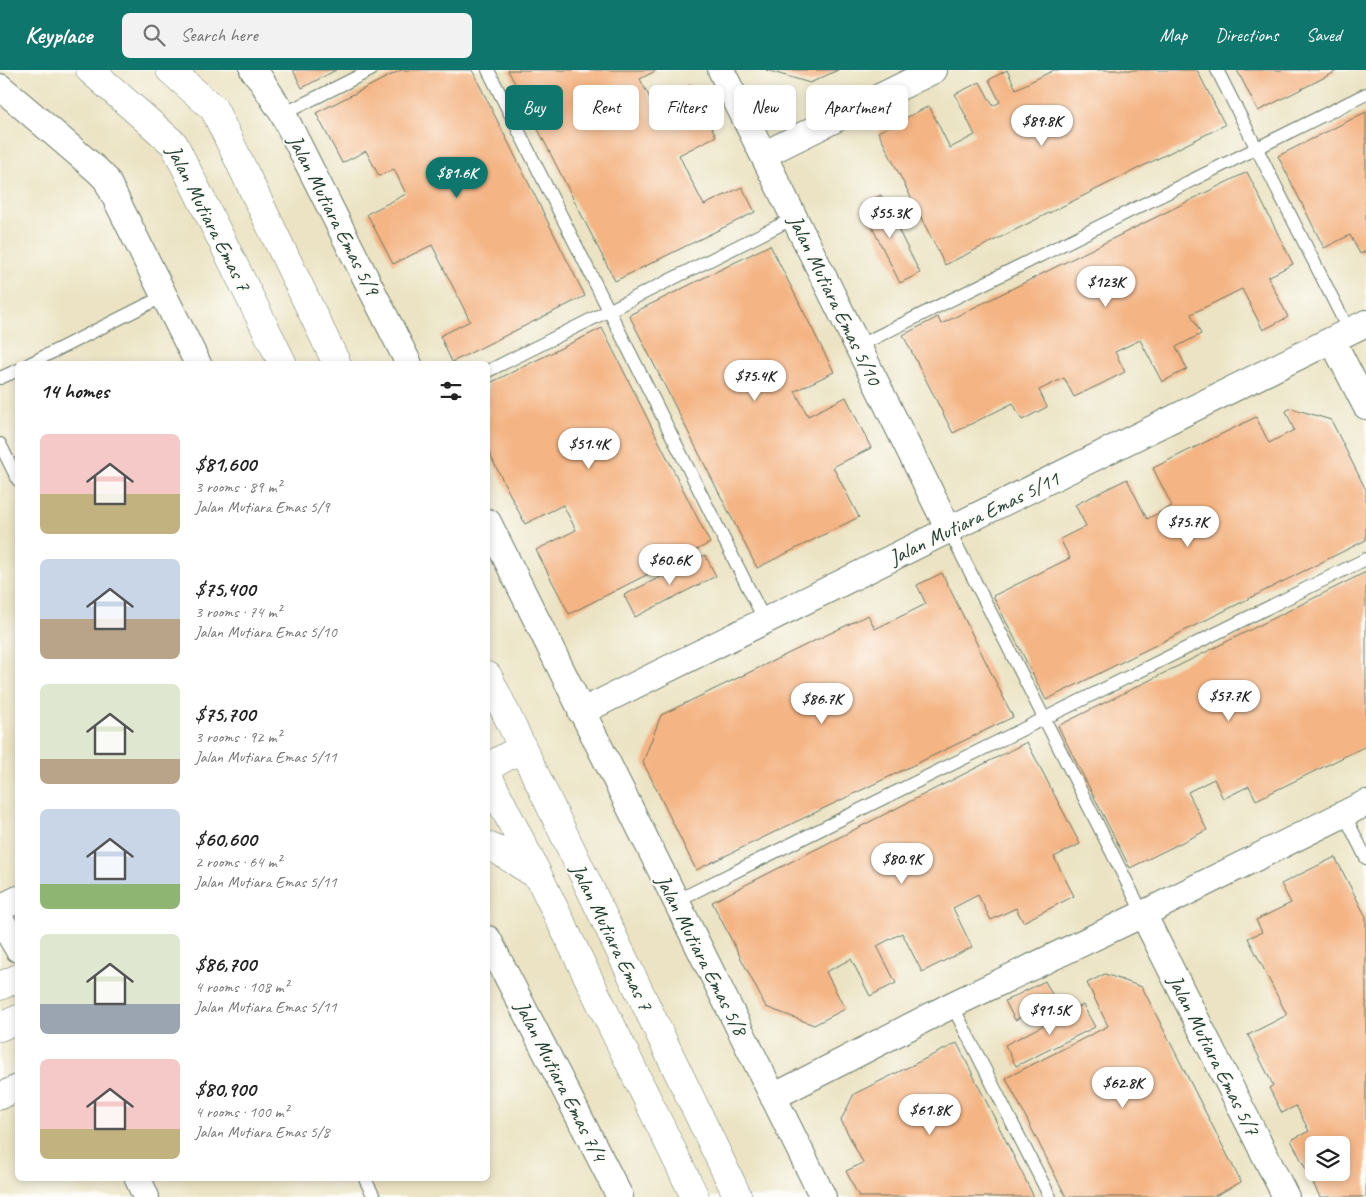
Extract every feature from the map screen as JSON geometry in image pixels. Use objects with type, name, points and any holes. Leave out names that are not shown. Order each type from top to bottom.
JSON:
[{"type":"street","name":"Jalan Mutiara Emas 7","points":[[90,70],[174,144],[282,361]]},
{"type":"street","points":[[170,70],[214,109],[336,361]]},
{"type":"street","name":"Jalan Mutiara Emas 5/9","points":[[253,70],[283,114],[407,361]]},
{"type":"street","name":"Jalan Mutiara Emas 5/10","points":[[721,70],[949,530]]},
{"type":"street","points":[[763,155],[934,70]]},
{"type":"street","points":[[0,88],[106,179],[196,361]]},
{"type":"street","points":[[1349,331],[1366,406]]},
{"type":"street","name":"Jalan Mutiara Emas 5/11","points":[[581,712],[1349,331]]},
{"type":"street","points":[[490,526],[581,712]]},
{"type":"street","name":"Jalan Mutiara Emas 7","points":[[490,686],[498,724],[522,748],[738,1197]]},
{"type":"street","name":"Jalan Mutiara Emas 5/8","points":[[581,712],[823,1197]]},
{"type":"street","points":[[490,765],[522,748]]},
{"type":"street","name":"Jalan Mutiara Emas 7","points":[[490,780],[695,1197]]},
{"type":"street","points":[[773,1097],[952,1005],[1143,914],[1355,809]]},
{"type":"street","points":[[490,847],[539,877]]},
{"type":"street","points":[[0,908],[15,901]]},
{"type":"street","name":"Jalan Mutiara Emas 5/7","points":[[1143,914],[1286,1197]]},
{"type":"street","points":[[0,918],[15,944]]},
{"type":"street","name":"Jalan Mutiara Emas 7/4","points":[[490,943],[620,1197]]},
{"type":"street","points":[[0,986],[15,979]]},
{"type":"street","points":[[0,1027],[15,1020]]},
{"type":"street","points":[[0,1096],[15,1089]]},
{"type":"street","points":[[139,1181],[146,1197]]},
{"type":"lane","points":[[283,114],[371,70]]},
{"type":"lane","points":[[488,70],[765,621]]},
{"type":"lane","points":[[1217,70],[1349,331]]},
{"type":"lane","points":[[858,346],[1366,94]]},
{"type":"lane","points":[[490,370],[794,218]]},
{"type":"lane","points":[[35,361],[164,296]]},
{"type":"lane","points":[[0,378],[15,371]]},
{"type":"lane","points":[[0,444],[15,474]]},
{"type":"lane","points":[[949,530],[1143,914]]},
{"type":"lane","points":[[676,901],[1366,559]]},
{"type":"lane","points":[[1355,809],[1366,858]]},
{"type":"lane","points":[[952,1005],[1050,1197]]},
{"type":"lane","points":[[366,1181],[374,1197]]},
{"type":"building","points":[[293,70],[336,70],[302,88]]},
{"type":"building","points":[[401,70],[472,70],[585,296],[452,361],[440,336],[470,321],[432,245],[393,264],[367,214],[406,194],[394,169],[379,176],[366,151],[342,163],[316,113]]},
{"type":"building","points":[[508,70],[657,70],[640,79],[649,96],[649,130],[713,130],[716,136],[679,155],[691,180],[704,205],[742,187],[755,212],[615,281],[538,130],[563,130],[563,85],[516,85]]},
{"type":"building","points":[[766,70],[838,70],[810,83]]},
{"type":"building","points":[[1007,70],[1016,89],[1054,70],[1197,70],[1225,125],[945,265],[878,132],[882,130],[908,130],[908,117],[929,106],[950,148],[975,135],[955,94],[980,82],[993,106],[1000,102],[989,80]]},
{"type":"building","points":[[1237,70],[1339,70],[1258,111]]},
{"type":"building","points":[[1366,112],[1366,251],[1360,254],[1350,235],[1324,248],[1278,156]]},
{"type":"building","points":[[1247,172],[1293,264],[1268,277],[1288,317],[1263,330],[1242,289],[1191,314],[1201,334],[1176,347],[1187,369],[1162,382],[1140,340],[1115,352],[1125,372],[1099,385],[1074,397],[1064,378],[1039,390],[1047,407],[1022,420],[1013,403],[953,433],[903,335],[938,317],[941,324]]},
{"type":"building","points":[[881,195],[920,273],[900,283],[861,205]]},
{"type":"building","points":[[770,245],[834,372],[795,391],[808,416],[846,397],[871,448],[833,467],[859,517],[757,568],[629,315]]},
{"type":"building","points":[[602,328],[710,543],[569,614],[536,550],[576,530],[563,505],[525,524],[490,455],[490,383]]},
{"type":"building","points":[[1291,408],[1331,420],[1366,490],[1366,540],[1046,700],[993,596],[1070,558],[1060,539],[1086,526],[1075,505],[1127,479],[1147,519],[1172,506],[1153,468],[1256,417],[1269,443],[1294,430],[1286,411]]},
{"type":"building","points":[[705,555],[716,576],[635,617],[624,595]]},
{"type":"building","points":[[1366,572],[1366,746],[1256,800],[1249,786],[1223,799],[1214,779],[1188,792],[1207,830],[1130,868],[1058,726]]},
{"type":"building","points":[[942,573],[1013,717],[696,870],[643,762],[661,715],[868,615],[875,629],[926,604],[917,585]]},
{"type":"building","points":[[1027,742],[1080,844],[1054,857],[1074,896],[1023,922],[1016,908],[991,920],[978,895],[953,908],[972,947],[922,972],[902,933],[877,946],[896,983],[870,996],[851,959],[826,972],[845,1009],[814,1025],[766,1007],[712,902]]},
{"type":"building","points":[[1335,857],[1366,917],[1366,1197],[1320,1197],[1312,1181],[1350,1181],[1350,1136],[1305,1136],[1305,1168],[1291,1140],[1309,1131],[1296,1106],[1282,1113],[1269,1088],[1273,1085],[1248,1035],[1287,1015],[1248,938],[1262,932],[1256,920],[1291,903],[1281,884]]},
{"type":"building","points":[[1105,974],[1142,987],[1241,1182],[1213,1197],[1066,1197],[1006,1078],[1108,1026],[1087,983]]},
{"type":"building","points":[[1045,981],[1055,1000],[1015,1020],[1005,1001]]},
{"type":"building","points":[[1083,1005],[1095,1027],[1016,1066],[1005,1045]]},
{"type":"building","points":[[957,1043],[1034,1197],[859,1197],[846,1171],[863,1163],[841,1120],[854,1094]]}]
